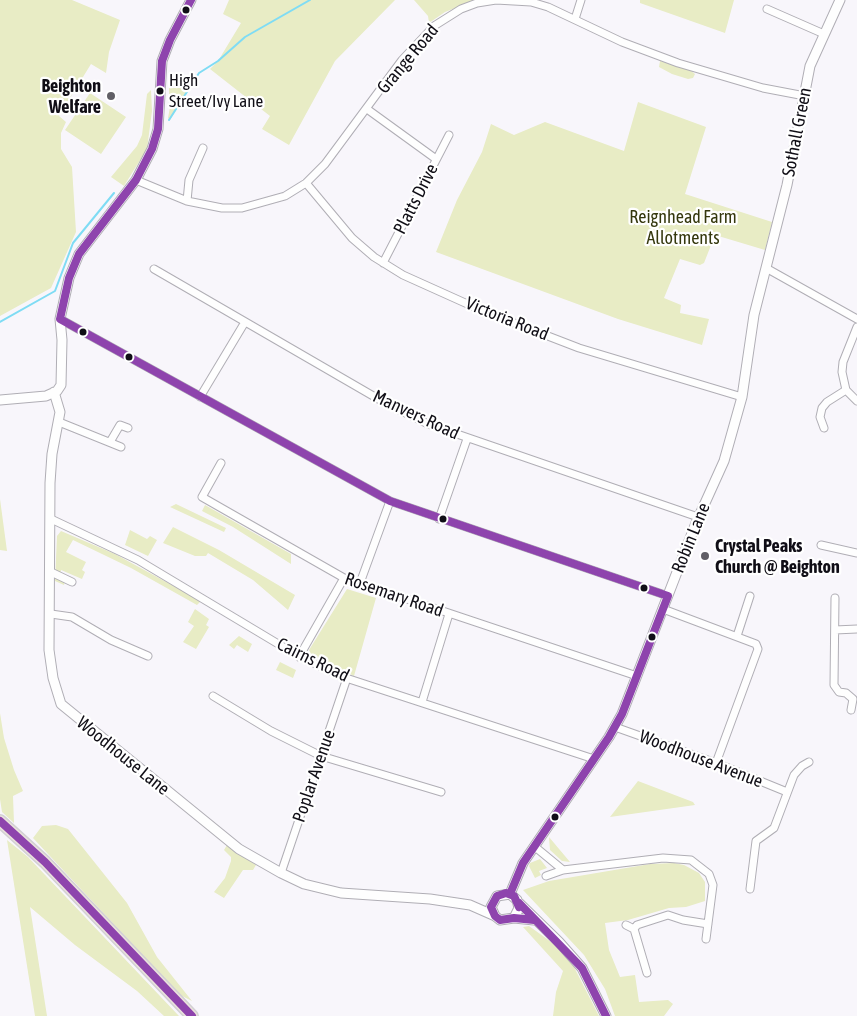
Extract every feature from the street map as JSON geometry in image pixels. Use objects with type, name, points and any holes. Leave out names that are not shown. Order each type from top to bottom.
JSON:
[{"type":"highway","points":[[0,821],[45,862],[192,1016]]},
{"type":"street","points":[[0,400],[40,397],[54,392],[60,387],[62,379],[60,319],[69,278],[79,254],[136,180],[152,149],[158,130],[162,61],[170,40],[191,0]]},
{"type":"street","points":[[575,19],[581,0]]},
{"type":"street","name":"Sothall Green","points":[[766,268],[787,185],[810,66],[840,0]]},
{"type":"street","name":"Grange Road","points":[[136,180],[187,201],[222,208],[242,208],[284,196],[306,183],[330,158],[402,60],[423,36],[446,16],[477,1],[531,2],[575,19],[622,42],[678,63],[763,88],[804,96]]},
{"type":"street","points":[[767,9],[824,34]]},
{"type":"street","points":[[367,109],[436,159]]},
{"type":"street","name":"Platts Drive","points":[[383,263],[449,135]]},
{"type":"street","points":[[187,201],[189,180],[203,148]]},
{"type":"street","name":"Victoria Road","points":[[306,183],[339,225],[383,263],[482,311],[563,342],[742,397]]},
{"type":"street","points":[[766,268],[857,319]]},
{"type":"street","name":"Robin Lane","points":[[510,894],[517,873],[615,727],[637,676],[698,517],[724,461],[742,397],[754,315],[766,268]]},
{"type":"street","name":"Manvers Road","points":[[154,269],[387,404],[428,424],[466,439],[698,517]]},
{"type":"street","points":[[60,319],[390,501],[668,596]]},
{"type":"street","points":[[200,397],[244,322]]},
{"type":"street","points":[[857,327],[843,362],[843,381],[846,390],[857,401]]},
{"type":"street","points":[[824,428],[820,417],[822,408],[834,396],[846,390]]},
{"type":"street","name":"Woodhouse Lane","points":[[54,392],[60,408],[52,454],[49,650],[53,678],[61,704],[239,849],[281,873],[304,884],[341,893],[430,899],[475,907],[495,916]]},
{"type":"street","points":[[59,422],[121,447]]},
{"type":"street","points":[[110,442],[120,425],[128,428]]},
{"type":"street","points":[[439,519],[466,439]]},
{"type":"street","name":"Rosemary Road","points":[[221,463],[202,497],[344,578],[637,676]]},
{"type":"street","points":[[360,583],[390,501]]},
{"type":"street","name":"Cairns Road","points":[[51,519],[138,560],[300,656],[346,678],[594,759]]},
{"type":"street","points":[[821,545],[856,551]]},
{"type":"street","points":[[51,572],[72,582]]},
{"type":"street","points":[[300,656],[344,578]]},
{"type":"street","points":[[737,636],[750,596]]},
{"type":"street","points":[[835,598],[834,685],[839,692],[846,693],[853,699],[852,710]]},
{"type":"street","points":[[663,608],[756,644],[758,649],[716,764]]},
{"type":"street","points":[[51,614],[67,615],[77,619],[111,640],[148,656]]},
{"type":"street","points":[[422,702],[449,614]]},
{"type":"street","points":[[835,630],[857,629]]},
{"type":"street","name":"Poplar Avenue","points":[[281,873],[346,678]]},
{"type":"street","points":[[213,696],[270,731],[321,756],[441,792]]},
{"type":"street","name":"Woodhouse Avenue","points":[[615,727],[787,792]]},
{"type":"street","points":[[750,889],[756,841],[774,828],[787,792],[798,770],[809,762]]},
{"type":"street","points":[[534,846],[563,870]]},
{"type":"street","points":[[546,876],[563,870],[663,858],[691,860],[709,874],[713,885],[706,939]]},
{"type":"street","points":[[534,920],[514,918],[505,921],[495,916],[492,903],[497,896],[510,894],[534,920],[559,942],[582,968],[606,1016]]},
{"type":"street","name":"Woodhouse Lane","points":[[475,907],[492,903]]},
{"type":"street","points":[[514,918],[518,912],[519,903]]},
{"type":"street","points":[[634,929],[641,922],[668,915],[708,924]]},
{"type":"street","points":[[626,925],[634,929],[647,973]]},
{"type":"green space","points":[[0,0],[72,0],[120,20],[109,52],[106,73],[91,64],[59,116],[66,122],[61,133],[61,149],[72,167],[76,232],[51,288],[0,316]]},
{"type":"green space","points":[[229,0],[395,0],[335,61],[289,145],[262,129],[270,116],[210,69],[218,61],[241,23],[223,14]]},
{"type":"green space","points":[[414,0],[476,0],[445,12],[429,23],[428,16]]},
{"type":"green space","points":[[640,0],[734,0],[725,33],[640,3]]},
{"type":"green space","points":[[660,61],[690,70],[695,74],[693,78],[688,79],[672,74],[659,67]]},
{"type":"green space","points":[[169,88],[190,88],[170,120],[168,118],[170,107],[174,104],[175,96],[169,95]]},
{"type":"green space","points":[[151,90],[152,111],[147,149],[124,186],[111,177],[137,146],[142,135],[147,94]]},
{"type":"green space","points":[[90,93],[126,117],[101,154],[65,130]]},
{"type":"green space","name":"Reignhead Farm Allotments","points":[[638,102],[706,127],[685,194],[772,222],[765,250],[715,235],[704,263],[700,265],[680,259],[664,298],[681,305],[680,313],[709,319],[702,345],[618,319],[436,252],[457,200],[482,152],[491,124],[514,135],[545,122],[624,151]]},
{"type":"green space","points":[[0,499],[7,551],[0,550]]},
{"type":"green space","points":[[176,504],[226,528],[224,532],[170,507]]},
{"type":"green space","points":[[205,505],[291,554],[291,564],[233,527],[202,511]]},
{"type":"green space","points":[[173,527],[219,550],[295,595],[288,610],[253,580],[208,553],[206,556],[195,556],[163,543]]},
{"type":"green space","points":[[130,530],[147,539],[150,536],[157,540],[148,556],[125,545]]},
{"type":"green space","points":[[61,531],[115,554],[201,601],[197,605],[131,568],[73,540],[66,552],[86,562],[82,570],[85,572],[82,579],[61,570],[60,575],[66,577],[64,585],[55,581],[57,536]]},
{"type":"green space","points":[[347,589],[376,598],[354,676],[311,655],[309,650]]},
{"type":"green space","points":[[195,609],[209,619],[206,625],[209,627],[196,649],[183,642],[194,626],[188,622]]},
{"type":"green space","points":[[239,636],[252,644],[248,652],[237,645],[234,649],[229,645]]},
{"type":"green space","points":[[280,662],[296,670],[293,678],[276,670]]},
{"type":"green space","points":[[0,713],[4,738],[23,791],[13,796],[14,823],[2,812],[0,799]]},
{"type":"green space","points":[[638,781],[693,802],[695,805],[610,817]]},
{"type":"green space","points":[[56,825],[68,829],[127,903],[157,957],[192,1001],[180,995],[33,838],[42,826]]},
{"type":"green space","points":[[549,837],[570,862],[562,861],[550,850]]},
{"type":"green space","points":[[7,840],[28,857],[179,1016],[164,1016],[137,991],[75,945],[30,907],[47,1016],[35,1016]]},
{"type":"green space","points":[[227,845],[256,865],[253,870],[243,870],[224,898],[214,892],[225,878],[231,861],[231,857],[224,850]]},
{"type":"green space","points":[[540,859],[547,868],[539,871],[541,875],[535,878],[529,866],[530,863]]},
{"type":"green space","points":[[674,863],[684,865],[699,873],[705,882],[705,901],[686,907],[669,908],[628,920],[605,923],[609,950],[620,977],[635,975],[639,1002],[668,1000],[673,1004],[664,1016],[615,1016],[605,989],[584,955],[523,890],[549,881],[650,864]]},
{"type":"green space","points":[[529,926],[554,944],[574,967],[599,1016],[553,1016],[556,992],[563,971],[523,927]]},
{"type":"waterway","points":[[169,120],[199,73],[218,61],[245,37],[310,0]]},
{"type":"waterway","points":[[0,322],[55,291],[73,243],[114,193]]},
{"type":"transit line","points":[[191,0],[170,40],[162,61],[158,129],[152,149],[136,180],[79,254],[69,278],[60,319],[390,501],[668,596],[622,714],[609,737],[523,863],[510,894]]},
{"type":"transit line","points":[[0,821],[45,862],[192,1016]]},
{"type":"transit line","points":[[519,907],[514,896],[506,893],[497,896],[491,907],[495,916],[500,920],[514,918],[534,920]]},
{"type":"transit line","points":[[519,903],[582,968],[606,1016]]},
{"type":"place","name":"High Street/Ivy Lane","points":[[160,91]]},
{"type":"place","name":"Beighton Welfare","points":[[111,96]]},
{"type":"place","name":"Crystal Peaks Church @ Beighton","points":[[705,556]]}]
